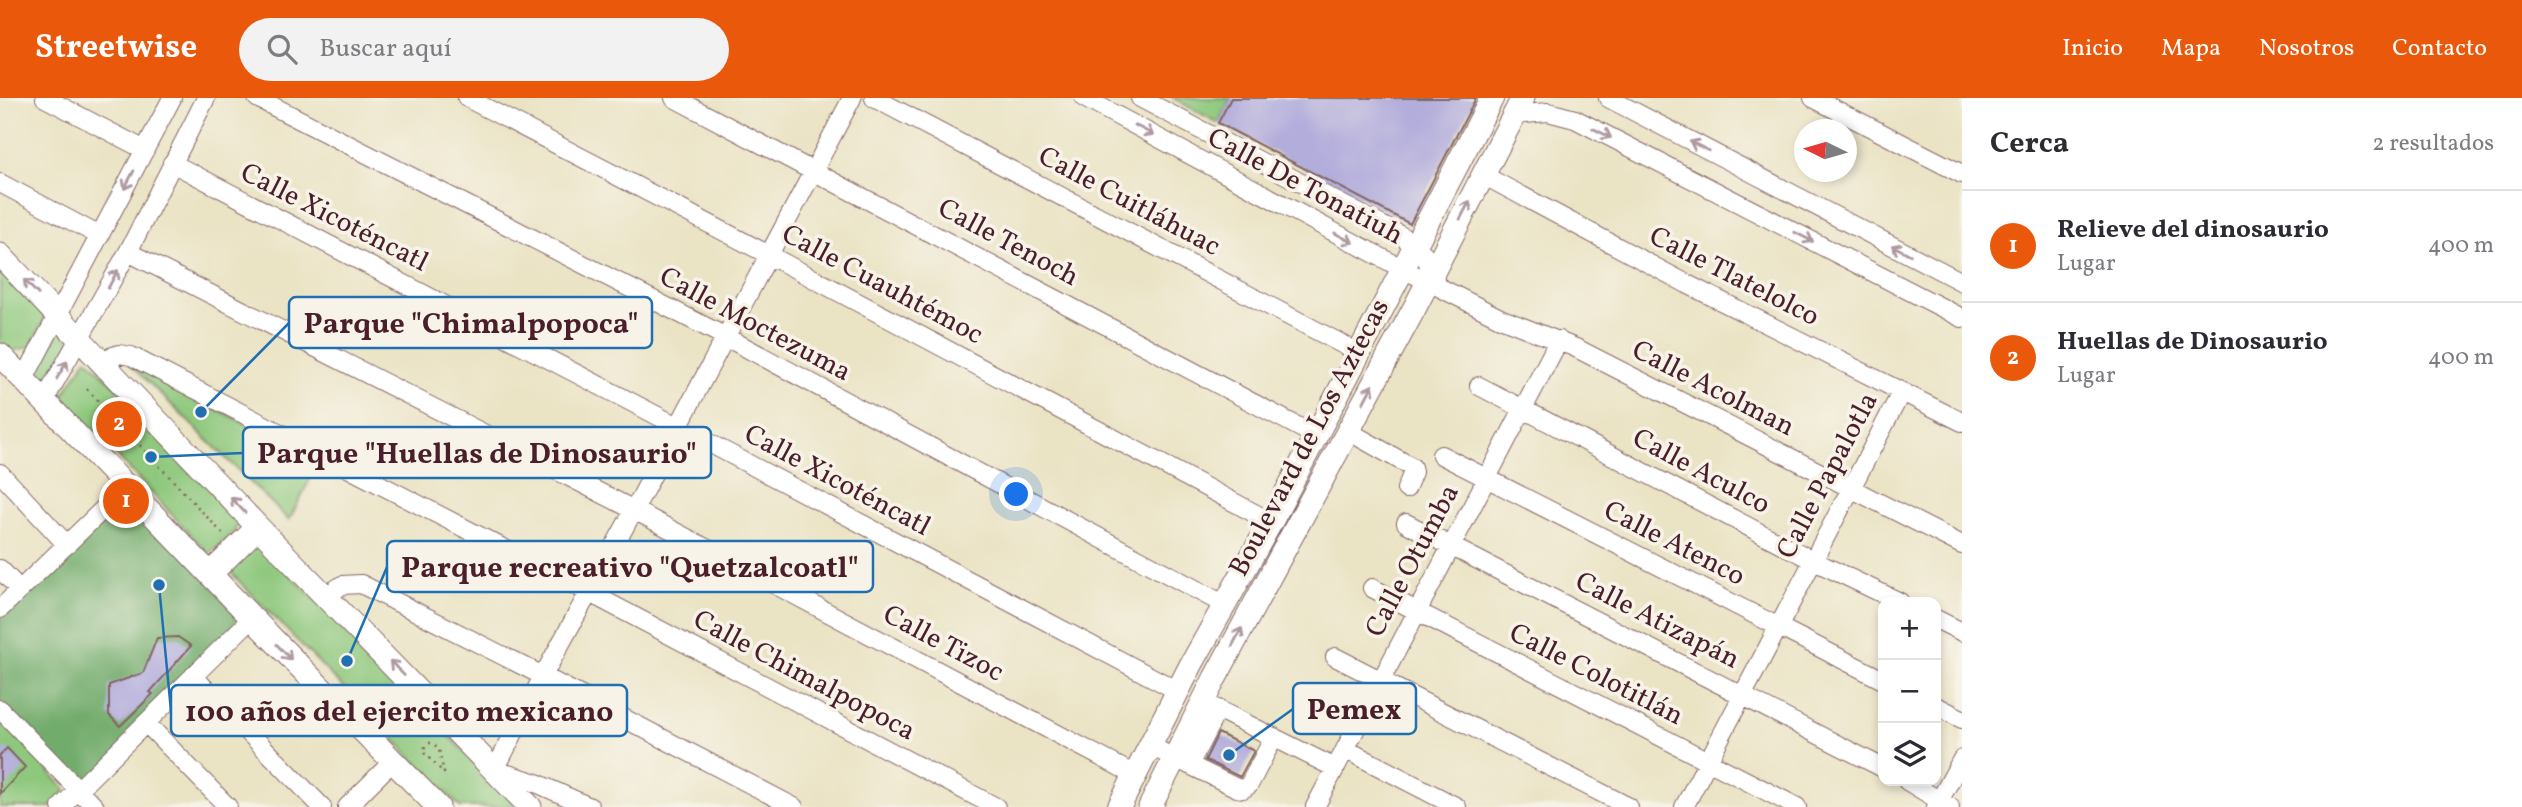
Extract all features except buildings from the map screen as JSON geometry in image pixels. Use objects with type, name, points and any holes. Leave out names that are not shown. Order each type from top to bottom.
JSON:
[{"type":"main road","name":"Boulevard de Los Aztecas","points":[[1119,807],[1191,665],[1271,522],[1492,98]]},
{"type":"main road","name":"Boulevard de Los Aztecas","points":[[1150,807],[1182,762],[1208,710],[1215,678],[1433,279],[1518,107]]},
{"type":"main road","points":[[0,255],[258,527],[530,807]]},
{"type":"main road","points":[[0,355],[438,807]]},
{"type":"main road","points":[[210,574],[258,527]]},
{"type":"main road","points":[[1191,665],[1215,678]]},
{"type":"street","points":[[45,98],[145,150]]},
{"type":"street","points":[[24,379],[173,98]]},
{"type":"street","points":[[44,401],[128,252],[206,98]]},
{"type":"street","name":"Calle Moctezuma","points":[[257,98],[726,337],[1225,605]]},
{"type":"street","name":"Calle Cuauhtémoc","points":[[467,98],[1271,522]]},
{"type":"street","name":"Calle Tenoch","points":[[674,98],[1316,436]]},
{"type":"street","points":[[590,807],[525,778],[495,770],[852,98]]},
{"type":"street","name":"Calle Cuitláhuac","points":[[874,98],[1359,353]]},
{"type":"street","name":"Calle De Tonatiuh","points":[[1084,98],[1403,269],[1433,279]]},
{"type":"street","name":"Calle De Tonatiuh","points":[[1140,98],[1402,236],[1416,246],[1433,279]]},
{"type":"street","points":[[1608,98],[1962,282]]},
{"type":"street","points":[[1813,98],[1962,174]]},
{"type":"street","points":[[1518,107],[1575,119],[1962,318]]},
{"type":"street","name":"Calle Xicoténcatl","points":[[172,163],[1178,691]]},
{"type":"street","name":"Calle Tlatelolco","points":[[1483,174],[1687,284],[1962,422]]},
{"type":"street","points":[[0,183],[100,236]]},
{"type":"street","name":"Calle Tizoc","points":[[128,252],[634,510],[1135,775]]},
{"type":"street","name":"Calle Acolman","points":[[1433,279],[1500,318],[1559,340],[1962,545]]},
{"type":"street","name":"Calle Otumba","points":[[1315,807],[1559,340]]},
{"type":"street","name":"Calle Chimalpopoca","points":[[101,360],[119,354],[131,356],[996,807]]},
{"type":"street","name":"Calle Aculco","points":[[1479,386],[1814,561],[1890,597]]},
{"type":"street","name":"Calle Papalotla","points":[[1684,807],[1901,393]]},
{"type":"street","points":[[1348,431],[1411,466],[1413,472],[1406,489]]},
{"type":"street","name":"Calle Atenco","points":[[1441,454],[1878,677]]},
{"type":"street","points":[[0,473],[68,545]]},
{"type":"street","points":[[0,609],[127,486]]},
{"type":"street","name":"Calle Atizapán","points":[[1406,523],[1878,765]]},
{"type":"street","points":[[0,569],[20,590]]},
{"type":"street","points":[[327,596],[348,583],[361,584],[794,807]]},
{"type":"street","name":"Calle Colotitlán","points":[[1372,588],[1797,807]]},
{"type":"street","points":[[61,807],[252,618]]},
{"type":"street","points":[[1941,622],[1962,632]]},
{"type":"street","points":[[1335,657],[1629,807]]},
{"type":"street","points":[[194,676],[323,807]]},
{"type":"street","points":[[1941,708],[1962,719]]},
{"type":"street","points":[[0,709],[95,807]]},
{"type":"street","points":[[1208,710],[1272,742],[1335,768]]},
{"type":"street","points":[[146,723],[228,807]]},
{"type":"street","points":[[1150,746],[1243,789],[1249,785],[1272,742]]},
{"type":"street","points":[[1345,749],[1457,807]]},
{"type":"street","points":[[1914,786],[1942,805],[1962,759]]},
{"type":"street","points":[[346,807],[392,762]]},
{"type":"path","points":[[87,389],[226,538]]},
{"type":"path","points":[[433,743],[439,750],[444,773],[425,754],[426,745],[433,743]]},
{"type":"green space","points":[[1173,98],[1231,98],[1218,123]]},
{"type":"green space","points":[[0,257],[42,299],[44,321],[30,347],[4,353],[0,350]]},
{"type":"green space","points":[[60,328],[71,343],[46,384],[35,373]]},
{"type":"green space","points":[[87,358],[244,516],[220,546],[208,553],[62,397]]},
{"type":"green space","points":[[129,363],[319,462],[289,520]]},
{"type":"green space","points":[[124,488],[254,623],[83,791],[0,704],[0,609]]},
{"type":"green space","points":[[257,541],[519,807],[460,807],[232,574],[234,565]]},
{"type":"green space","points":[[0,718],[66,790],[51,807],[0,807]]},
{"type":"place","name":"Parque \"Chimalpopoca\"","points":[[201,412]]},
{"type":"place","name":"Huellas de Dinosaurio","points":[[119,424]]},
{"type":"place","name":"Parque \"Huellas de Dinosaurio\"","points":[[151,457]]},
{"type":"place","name":"Relieve del dinosaurio","points":[[126,501]]},
{"type":"place","name":"100 años del ejercito mexicano","points":[[159,585]]},
{"type":"place","name":"Parque recreativo \"Quetzalcoatl\"","points":[[347,661]]},
{"type":"place","name":"Pemex","points":[[1229,755]]}]
